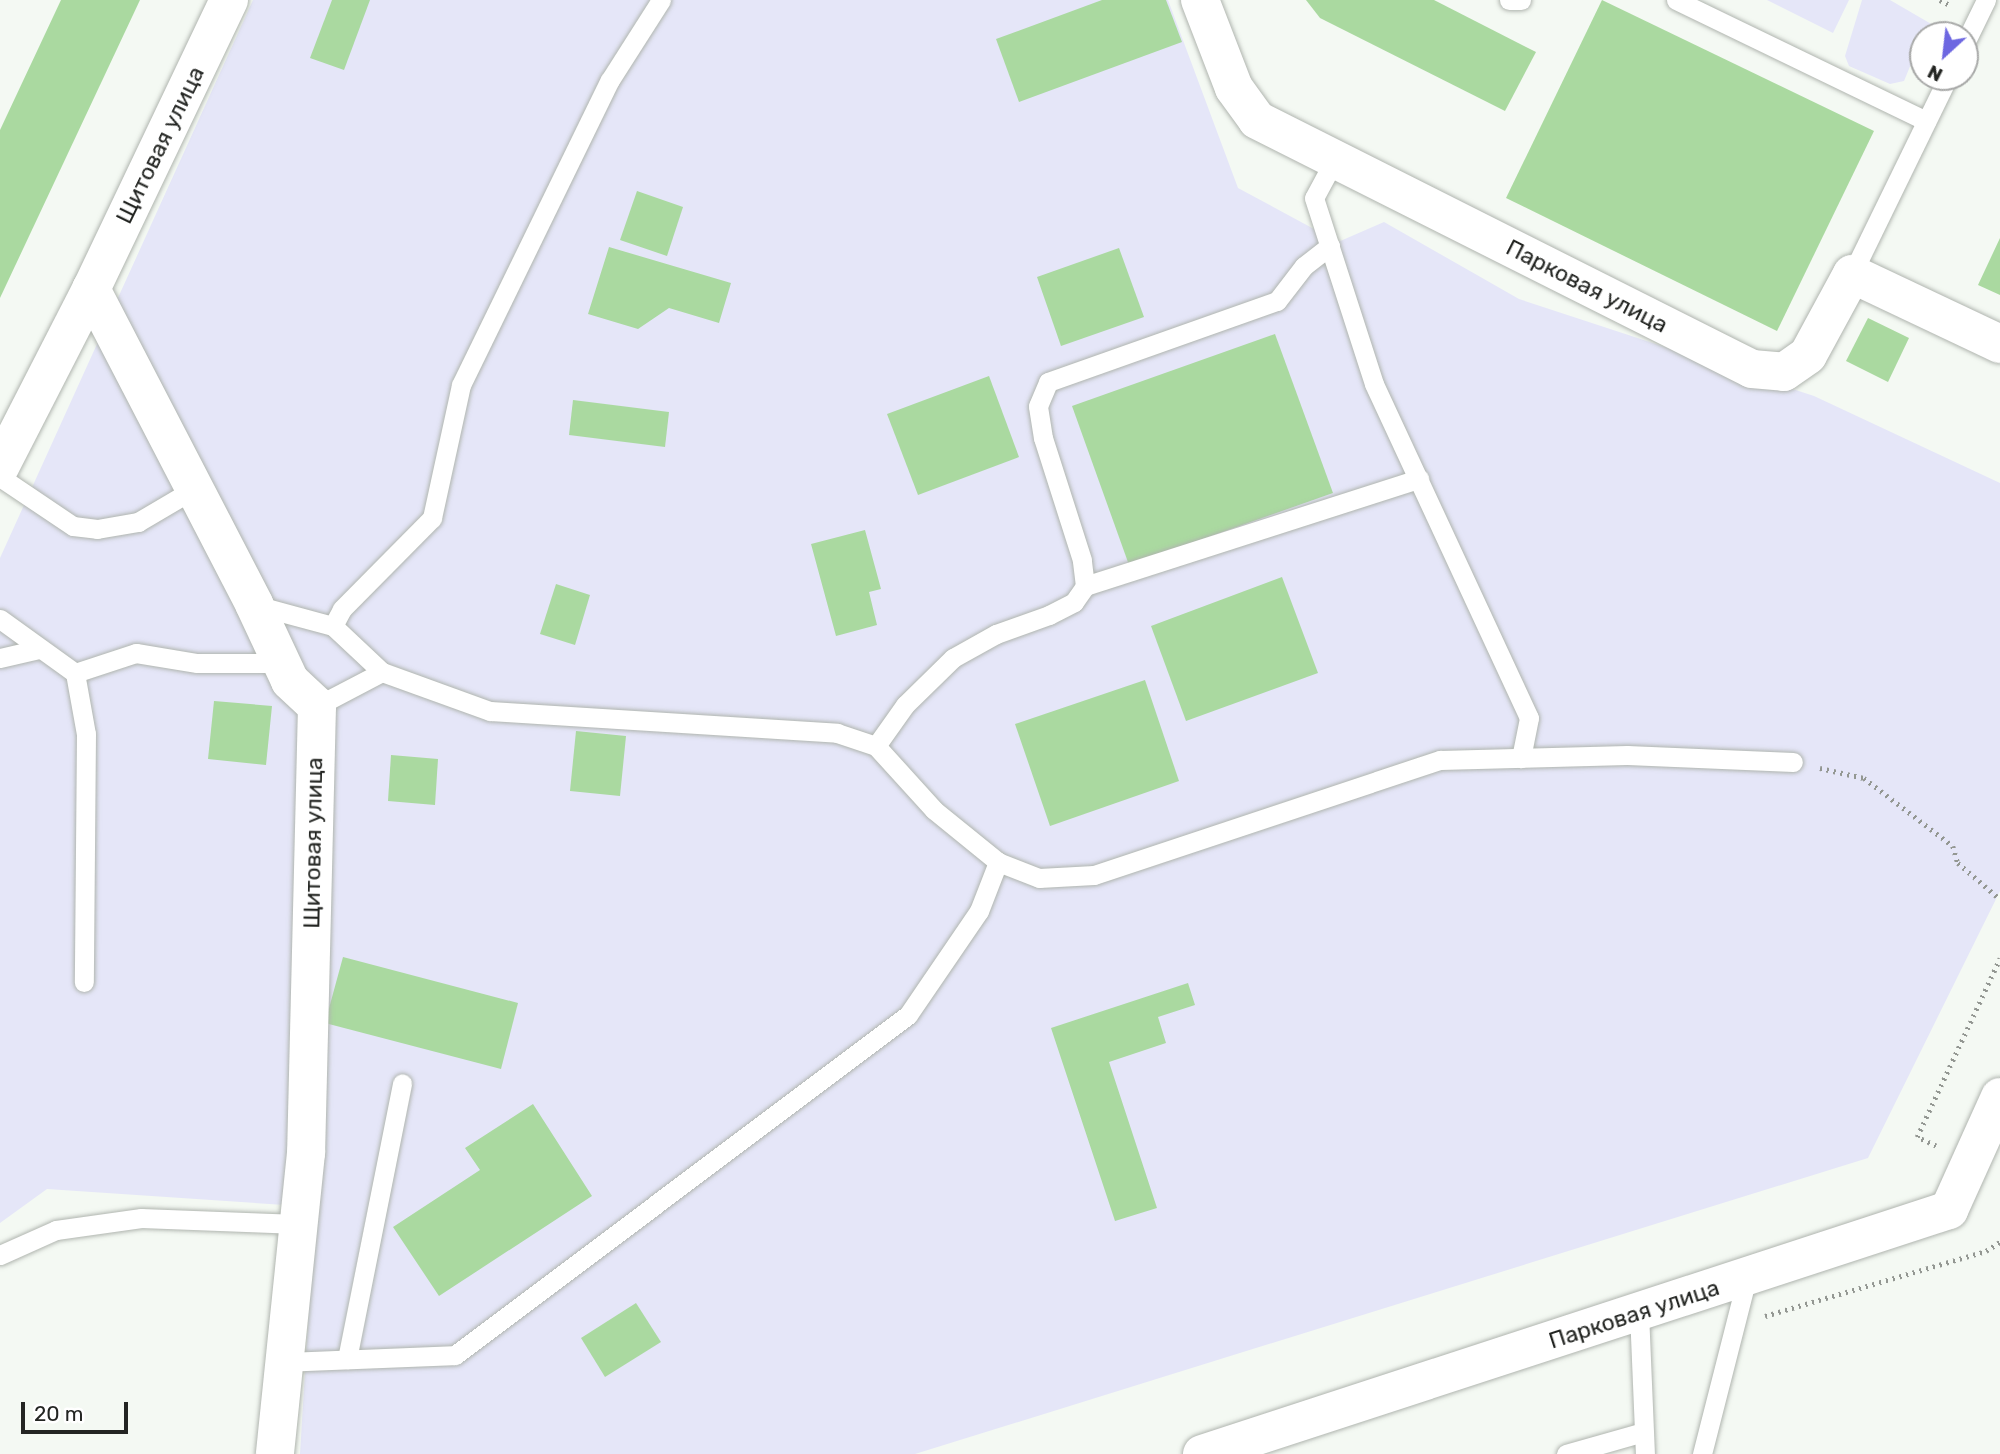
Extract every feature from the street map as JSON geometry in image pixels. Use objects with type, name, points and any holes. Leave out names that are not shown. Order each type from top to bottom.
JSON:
[{"type":"street","name":"Щитовая улица","points":[[0,467],[90,289],[229,0]]},
{"type":"street","name":"Парковая улица","points":[[1200,0],[1234,88],[1257,120],[1752,369],[1784,372],[1808,355],[1852,274]]},
{"type":"street","points":[[1852,274],[2000,344]]},
{"type":"street","points":[[90,289],[254,604],[290,681],[317,706]]},
{"type":"street","name":"Щитовая улица","points":[[275,1454],[306,1153],[317,706]]},
{"type":"street","name":"Парковая улица","points":[[1202,1454],[1949,1210],[2000,1097]]},
{"type":"lane","points":[[333,626],[342,609],[432,518],[461,385],[610,80],[661,0]]},
{"type":"lane","points":[[1509,0],[1521,0]]},
{"type":"lane","points":[[1676,0],[1926,121]]},
{"type":"lane","points":[[1976,21],[1986,0]]},
{"type":"lane","points":[[1852,274],[1941,91]]},
{"type":"lane","points":[[1335,159],[1314,198],[1374,384],[1530,718],[1521,758]]},
{"type":"lane","points":[[1085,586],[1082,560],[1043,438],[1038,406],[1048,383],[1277,301],[1304,266],[1330,246]]},
{"type":"lane","points":[[0,477],[73,526],[97,529],[138,522],[194,489]]},
{"type":"lane","points":[[876,746],[905,705],[953,658],[996,634],[1049,615],[1073,602],[1085,586],[1419,479]]},
{"type":"lane","points":[[254,604],[333,626],[382,672],[489,711],[837,733],[876,746],[934,810],[998,862],[1039,877],[1094,875],[1440,760],[1627,755],[1793,762]]},
{"type":"lane","points":[[0,619],[75,673],[86,734],[84,982]]},
{"type":"lane","points":[[0,658],[39,649]]},
{"type":"lane","points":[[75,673],[136,653],[197,663],[281,663]]},
{"type":"lane","points":[[317,706],[382,672]]},
{"type":"lane","points":[[284,1362],[454,1355],[908,1015],[979,911],[998,862]]},
{"type":"lane","points":[[347,1359],[402,1083]]},
{"type":"lane","points":[[0,1255],[56,1230],[141,1218],[298,1224]]},
{"type":"lane","points":[[1702,1454],[1747,1278]]},
{"type":"lane","points":[[1639,1312],[1645,1454]]},
{"type":"lane","points":[[1566,1454],[1643,1432]]},
{"type":"path","points":[[1793,762],[1864,778],[1953,846],[1958,863],[2000,899]]},
{"type":"path","points":[[1937,1146],[1917,1137],[2000,958]]},
{"type":"path","points":[[1734,1325],[1986,1251],[2000,1242]]},
{"type":"shaded area","points":[[253,0],[1168,0],[1238,188],[1338,242],[1384,222],[1519,299],[1814,396],[2000,483],[2000,891],[1868,1158],[915,1454],[300,1454],[315,1207],[47,1189],[0,1223],[0,558]]},
{"type":"shaded area","points":[[1767,0],[1849,0],[1833,33]]},
{"type":"shaded area","points":[[1862,0],[1890,0],[1926,21],[1909,21],[1909,69],[1904,81],[1890,84],[1849,66],[1845,56]]},
{"type":"building","points":[[61,0],[140,0],[0,298],[0,130]]},
{"type":"building","points":[[332,0],[370,0],[344,70],[310,58]]},
{"type":"building","points":[[1102,0],[1166,0],[1182,42],[1019,102],[996,39]]},
{"type":"building","points":[[1306,0],[1434,0],[1536,52],[1505,111],[1320,18]]},
{"type":"building","points":[[1602,0],[1874,131],[1777,331],[1506,198]]},
{"type":"building","points":[[637,191],[683,207],[667,256],[620,240]]},
{"type":"building","points":[[2000,238],[2000,295],[1978,285]]},
{"type":"building","points":[[609,247],[731,283],[719,323],[669,308],[638,329],[588,314]]},
{"type":"building","points":[[1119,248],[1144,317],[1061,346],[1037,277]]},
{"type":"building","points":[[1868,318],[1909,338],[1888,382],[1846,361]]},
{"type":"building","points":[[1275,334],[1333,493],[1129,565],[1072,406]]},
{"type":"building","points":[[989,376],[1019,457],[918,495],[887,414]]},
{"type":"building","points":[[573,400],[669,412],[665,447],[569,435]]},
{"type":"building","points":[[865,530],[881,589],[869,592],[877,625],[836,636],[811,544]]},
{"type":"building","points":[[1282,577],[1318,673],[1186,721],[1151,626]]},
{"type":"building","points":[[556,584],[590,595],[575,645],[540,634]]},
{"type":"building","points":[[1145,680],[1179,781],[1050,826],[1015,724]]},
{"type":"building","points":[[214,701],[272,706],[266,765],[208,759]]},
{"type":"building","points":[[576,731],[626,736],[620,796],[570,791]]},
{"type":"building","points":[[391,755],[438,759],[435,805],[388,801]]},
{"type":"building","points":[[343,957],[518,1003],[501,1069],[325,1023]]},
{"type":"building","points":[[1188,983],[1195,1005],[1158,1017],[1166,1043],[1109,1062],[1157,1208],[1115,1221],[1051,1028]]},
{"type":"building","points":[[533,1104],[592,1196],[439,1296],[393,1227],[480,1170],[465,1148]]},
{"type":"building","points":[[636,1303],[661,1342],[605,1377],[581,1338]]}]
